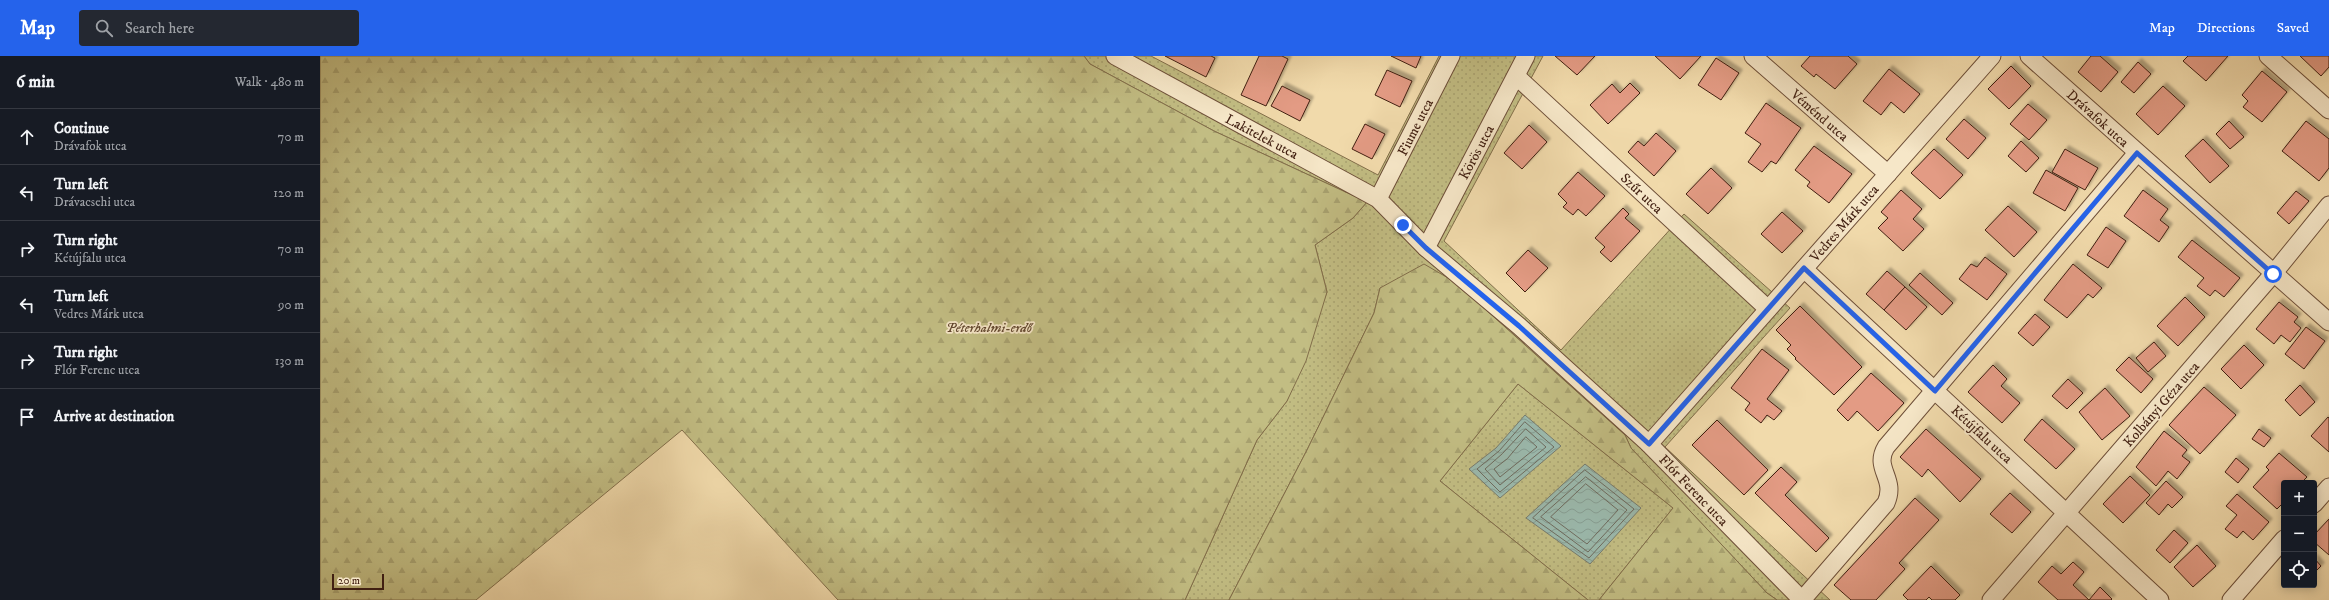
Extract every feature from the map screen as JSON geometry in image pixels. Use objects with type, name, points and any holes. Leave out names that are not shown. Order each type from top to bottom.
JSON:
[{"type":"street","name":"Lakitelek utca","points":[[1115,56],[1378,199],[1403,225]]},
{"type":"street","name":"Fiume utca","points":[[1378,199],[1451,56]]},
{"type":"street","name":"Körös utca","points":[[1426,248],[1526,56]]},
{"type":"street","name":"Véménd utca","points":[[1753,56],[1888,174]]},
{"type":"street","name":"Vedres Márk utca","points":[[1649,444],[1992,56]]},
{"type":"street","name":"Drávafok utca","points":[[2029,56],[2273,274],[2329,322]]},
{"type":"street","points":[[2268,56],[2329,110]]},
{"type":"street","name":"Szűr utca","points":[[1516,76],[1768,309]]},
{"type":"street","points":[[1802,600],[1886,503],[1890,495],[1890,486],[1882,466],[1883,452],[2137,153]]},
{"type":"street","name":"Kolbányi Géza utca","points":[[1991,600],[2273,274],[2329,205]]},
{"type":"street","name":"Flór Ferenc utca","points":[[1403,225],[1426,248],[1519,326],[1649,444],[1802,600]]},
{"type":"street","name":"Kétújfalu utca","points":[[1804,268],[2160,600]]},
{"type":"street","points":[[2317,501],[2329,487]]},
{"type":"street","points":[[2231,600],[2281,542]]},
{"type":"green space","name":"Péterhalmi-erdő","points":[[320,56],[1084,56],[1090,64],[1214,131],[1367,202],[1353,218],[1315,245],[1327,292],[1306,361],[1287,401],[1257,440],[1185,600],[838,600],[682,430],[476,600],[320,600]]},
{"type":"green space","points":[[1084,56],[1151,56],[1378,175],[1439,56],[1543,56],[1444,241],[1561,350],[1684,214],[1790,308],[1665,447],[1830,600],[1777,600],[1767,593],[1631,448],[1625,435],[1455,282],[1380,288],[1374,313],[1307,450],[1229,600],[1185,600],[1257,440],[1287,401],[1327,292],[1315,245],[1353,218],[1367,202],[1214,131],[1090,64]]},
{"type":"green space","points":[[1424,264],[1455,282],[1625,435],[1631,448],[1767,593],[1777,600],[1599,600],[1673,508],[1518,384],[1440,481],[1588,600],[1229,600],[1307,450],[1374,313],[1380,288]]},
{"type":"green space","points":[[1518,384],[1673,508],[1599,600],[1588,600],[1440,481]]},
{"type":"water","points":[[1525,415],[1561,446],[1500,498],[1469,469],[1496,448]]},
{"type":"water","points":[[1585,464],[1641,508],[1590,564],[1526,518]]},
{"type":"building","points":[[1165,56],[1211,56],[1215,58],[1206,77]]},
{"type":"building","points":[[1259,56],[1282,56],[1288,59],[1266,106],[1241,95]]},
{"type":"building","points":[[1391,56],[1421,56],[1416,68]]},
{"type":"building","points":[[1555,56],[1595,56],[1577,75]]},
{"type":"building","points":[[1655,56],[1701,56],[1680,79]]},
{"type":"building","points":[[1810,56],[1848,56],[1857,64],[1835,89],[1816,74],[1814,77],[1801,66]]},
{"type":"building","points":[[2091,56],[2100,56],[2118,72],[2101,92],[2078,72]]},
{"type":"building","points":[[2188,56],[2228,56],[2206,81],[2183,61]]},
{"type":"building","points":[[2300,56],[2329,56],[2329,67],[2321,76]]},
{"type":"building","points":[[1716,58],[1739,73],[1721,100],[1698,85]]},
{"type":"building","points":[[2138,62],[2151,74],[2134,93],[2121,82]]},
{"type":"building","points":[[2011,66],[2031,86],[2009,109],[1988,89]]},
{"type":"building","points":[[1889,69],[1920,94],[1904,113],[1891,102],[1881,115],[1863,101]]},
{"type":"building","points":[[1387,70],[1412,81],[1400,107],[1375,95]]},
{"type":"building","points":[[2262,71],[2287,92],[2262,122],[2243,107],[2248,101],[2242,95]]},
{"type":"building","points":[[1630,83],[1640,93],[1608,124],[1590,105],[1612,84],[1620,93]]},
{"type":"building","points":[[1282,86],[1310,100],[1300,121],[1271,106]]},
{"type":"building","points":[[2163,86],[2185,106],[2158,135],[2136,114]]},
{"type":"building","points":[[1766,103],[1801,128],[1776,164],[1771,161],[1762,172],[1748,162],[1761,144],[1745,133]]},
{"type":"building","points":[[2028,104],[2047,120],[2029,140],[2010,124]]},
{"type":"building","points":[[1964,119],[1986,138],[1968,159],[1946,139]]},
{"type":"building","points":[[2229,121],[2244,137],[2230,149],[2216,134]]},
{"type":"building","points":[[2306,121],[2329,139],[2329,168],[2319,181],[2282,151]]},
{"type":"building","points":[[1365,124],[1385,134],[1372,159],[1352,149]]},
{"type":"building","points":[[1529,125],[1547,142],[1522,169],[1504,153]]},
{"type":"building","points":[[1656,133],[1676,151],[1654,176],[1628,152],[1638,141],[1644,146]]},
{"type":"building","points":[[2203,139],[2229,166],[2210,183],[2185,156]]},
{"type":"building","points":[[2021,141],[2039,158],[2026,172],[2008,156]]},
{"type":"building","points":[[1814,146],[1852,174],[1829,203],[1807,186],[1810,182],[1795,170]]},
{"type":"building","points":[[1934,149],[1963,175],[1940,199],[1911,173]]},
{"type":"building","points":[[2065,149],[2098,168],[2085,190],[2052,172]]},
{"type":"building","points":[[1711,168],[1732,188],[1708,214],[1686,194]]},
{"type":"building","points":[[2046,170],[2078,188],[2065,211],[2033,193]]},
{"type":"building","points":[[1578,172],[1605,196],[1586,216],[1578,209],[1573,215],[1563,207],[1567,203],[1558,194]]},
{"type":"building","points":[[1901,190],[1922,209],[1913,219],[1924,229],[1903,251],[1878,228],[1888,218],[1881,212]]},
{"type":"building","points":[[2143,190],[2168,209],[2160,220],[2169,227],[2159,242],[2124,216]]},
{"type":"building","points":[[2296,191],[2309,201],[2289,224],[2277,213]]},
{"type":"building","points":[[2008,206],[2037,232],[2014,257],[1985,230]]},
{"type":"building","points":[[1623,208],[1629,214],[1625,218],[1640,231],[1611,262],[1600,252],[1605,247],[1595,238]]},
{"type":"building","points":[[1782,212],[1803,231],[1782,253],[1761,234]]},
{"type":"building","points":[[2106,227],[2126,241],[2108,268],[2087,255]]},
{"type":"building","points":[[2192,240],[2240,278],[2224,297],[2215,290],[2210,296],[2197,286],[2204,278],[2178,257]]},
{"type":"building","points":[[1528,250],[1548,268],[1525,292],[1506,273]]},
{"type":"building","points":[[1985,257],[2007,274],[1987,300],[1959,279],[1971,264],[1977,267]]},
{"type":"building","points":[[2073,264],[2102,288],[2093,298],[2088,294],[2067,318],[2044,300]]},
{"type":"building","points":[[1887,271],[1905,287],[1884,310],[1866,294]]},
{"type":"building","points":[[1920,273],[1953,303],[1942,315],[1909,285]]},
{"type":"building","points":[[1905,287],[1927,307],[1906,330],[1884,310]]},
{"type":"building","points":[[2185,297],[2205,317],[2178,346],[2157,326]]},
{"type":"building","points":[[2279,302],[2298,317],[2294,322],[2301,328],[2290,342],[2281,335],[2274,344],[2256,329]]},
{"type":"building","points":[[1800,306],[1862,367],[1834,395],[1795,359],[1796,358],[1787,349],[1791,345],[1776,330]]},
{"type":"building","points":[[2035,314],[2050,327],[2033,346],[2018,333]]},
{"type":"building","points":[[2306,327],[2325,341],[2304,369],[2285,354]]},
{"type":"building","points":[[2154,342],[2166,356],[2148,372],[2136,358]]},
{"type":"building","points":[[2244,345],[2264,365],[2241,389],[2221,369]]},
{"type":"building","points":[[1762,349],[1789,370],[1767,399],[1782,411],[1774,420],[1767,415],[1761,423],[1745,410],[1750,403],[1731,388]]},
{"type":"building","points":[[2129,357],[2153,379],[2141,393],[2116,370]]},
{"type":"building","points":[[1993,365],[2007,379],[2001,386],[2020,403],[2002,423],[1968,392]]},
{"type":"building","points":[[1871,373],[1904,403],[1878,431],[1857,411],[1848,421],[1837,410]]},
{"type":"building","points":[[2068,379],[2083,393],[2067,409],[2052,396]]},
{"type":"building","points":[[2300,385],[2315,402],[2300,416],[2285,400]]},
{"type":"building","points":[[2204,387],[2236,415],[2200,454],[2169,425]]},
{"type":"building","points":[[2105,388],[2130,416],[2102,440],[2079,412]]},
{"type":"building","points":[[2328,417],[2329,418],[2329,452],[2311,436]]},
{"type":"building","points":[[2042,419],[2075,449],[2056,469],[2024,440]]},
{"type":"building","points":[[1717,420],[1768,470],[1744,495],[1692,445]]},
{"type":"building","points":[[1926,429],[1981,479],[1960,502],[1928,469],[1922,477],[1900,457]]},
{"type":"building","points":[[2259,429],[2271,438],[2264,447],[2252,439]]},
{"type":"building","points":[[2164,431],[2187,450],[2182,456],[2190,462],[2177,479],[2168,471],[2156,486],[2136,467]]},
{"type":"building","points":[[2279,453],[2307,477],[2304,480],[2281,480],[2281,505],[2277,509],[2253,487],[2269,470],[2266,467]]},
{"type":"building","points":[[2236,458],[2249,469],[2238,483],[2225,472]]},
{"type":"building","points":[[1781,467],[1797,482],[1785,495],[1829,538],[1816,552],[1755,493]]},
{"type":"building","points":[[2130,476],[2150,495],[2123,523],[2103,504]]},
{"type":"building","points":[[2166,481],[2183,497],[2172,508],[2168,504],[2159,515],[2146,503]]},
{"type":"building","points":[[2010,493],[2031,512],[2012,533],[1990,514]]},
{"type":"building","points":[[2237,494],[2269,522],[2253,540],[2243,531],[2237,538],[2225,529],[2237,515],[2226,506]]},
{"type":"building","points":[[1915,498],[1939,520],[1899,563],[1905,569],[1876,600],[1851,600],[1834,585]]},
{"type":"building","points":[[2329,519],[2329,555],[2317,545],[2317,532]]},
{"type":"building","points":[[2174,530],[2188,543],[2170,563],[2156,550]]},
{"type":"building","points":[[2197,545],[2216,566],[2193,587],[2174,567]]},
{"type":"building","points":[[2317,561],[2321,566],[2317,570]]},
{"type":"building","points":[[2073,562],[2084,572],[2073,585],[2089,600],[2058,600],[2038,582],[2052,566],[2061,574]]},
{"type":"building","points":[[1931,566],[1960,595],[1955,600],[1932,600],[1929,597],[1926,600],[1908,600],[1903,595]]},
{"type":"building","points":[[2100,587],[2112,599],[2111,600],[2089,600]]},
{"type":"route","points":[[1403,225],[1426,248],[1519,326],[1649,444],[1804,268],[1935,391],[2137,153],[2273,274]]}]
